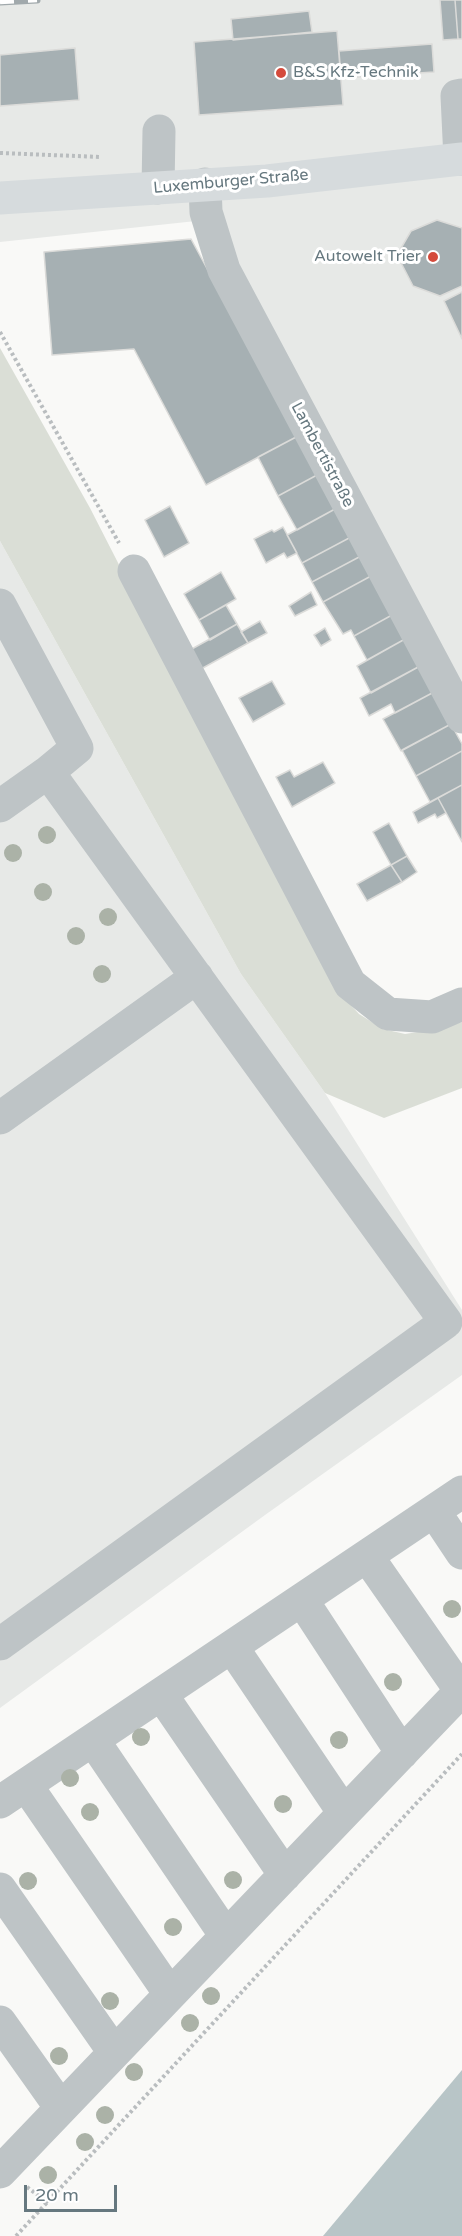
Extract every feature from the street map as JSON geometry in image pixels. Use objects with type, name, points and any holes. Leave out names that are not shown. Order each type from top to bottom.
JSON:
[{"type":"main road","name":"Luxemburger Straße","points":[[0,198],[267,181],[461,159]]},
{"type":"street","points":[[461,159],[457,96],[462,95]]},
{"type":"street","points":[[158,188],[159,131]]},
{"type":"street","name":"Lambertistraße","points":[[205,184],[206,212],[224,270],[462,717]]},
{"type":"street","points":[[134,571],[350,984],[388,1014],[432,1017],[462,1004]]},
{"type":"street","points":[[0,605],[77,748],[0,807]]},
{"type":"street","points":[[0,1644],[446,1322],[48,772]]},
{"type":"street","points":[[0,1118],[197,977]]},
{"type":"street","points":[[170,1994],[13,1794],[462,1492]]},
{"type":"street","points":[[434,1511],[462,1553]]},
{"type":"street","points":[[0,2172],[461,1690],[367,1556]]},
{"type":"street","points":[[302,1600],[402,1753]]},
{"type":"street","points":[[232,1647],[344,1813]]},
{"type":"street","points":[[161,1694],[285,1875]]},
{"type":"street","points":[[93,1740],[226,1936]]},
{"type":"street","points":[[0,1889],[114,2052]]},
{"type":"street","points":[[0,2022],[61,2108]]},
{"type":"path","points":[[0,332],[134,571]]},
{"type":"path","points":[[16,2236],[462,1754]]},
{"type":"shaded area","points":[[0,0],[462,0],[462,686],[237,278],[224,218],[0,242]]},
{"type":"shaded area","points":[[0,348],[90,508],[336,989],[359,1014],[383,1029],[405,1034],[438,1029],[462,1022],[462,1088],[384,1118],[325,1093],[241,974],[0,541]]},
{"type":"shaded area","points":[[0,541],[241,974],[325,1093],[462,1310],[462,1375],[0,1708]]},
{"type":"shaded area","points":[[462,2070],[462,2236],[323,2236]]},
{"type":"building","points":[[440,0],[455,0],[458,39],[443,40]]},
{"type":"building","points":[[455,0],[462,0],[462,39],[458,39]]},
{"type":"building","points":[[309,11],[312,32],[233,40],[231,19]]},
{"type":"building","points":[[337,31],[343,105],[199,115],[194,42]]},
{"type":"building","points":[[432,44],[434,72],[341,78],[339,51]]},
{"type":"building","points":[[75,48],[79,100],[0,106],[0,55]]},
{"type":"building","points":[[437,220],[462,228],[462,286],[440,296],[413,286],[397,255],[411,231]]},
{"type":"building","points":[[191,239],[298,436],[206,485],[134,349],[52,355],[44,252]]},
{"type":"building","points":[[462,292],[462,339],[444,301]]},
{"type":"building","points":[[298,436],[317,475],[278,496],[258,457]]},
{"type":"building","points":[[317,475],[335,509],[297,530],[278,496]]},
{"type":"building","points":[[170,506],[189,543],[164,557],[145,520]]},
{"type":"building","points":[[335,509],[351,537],[302,563],[287,535]]},
{"type":"building","points":[[283,527],[297,553],[287,558],[284,553],[266,563],[254,539]]},
{"type":"building","points":[[351,537],[361,556],[312,582],[302,563]]},
{"type":"building","points":[[361,556],[371,576],[323,602],[312,582]]},
{"type":"building","points":[[221,572],[236,599],[199,620],[184,594]]},
{"type":"building","points":[[371,576],[392,615],[354,636],[351,630],[343,634],[323,602]]},
{"type":"building","points":[[311,592],[317,605],[295,616],[289,606]]},
{"type":"building","points":[[226,605],[237,624],[210,640],[199,620]]},
{"type":"building","points":[[392,615],[405,639],[367,660],[354,636]]},
{"type":"building","points":[[260,621],[267,633],[248,643],[241,632]]},
{"type":"building","points":[[237,624],[248,643],[201,669],[190,650]]},
{"type":"building","points":[[325,628],[331,640],[321,646],[314,635]]},
{"type":"building","points":[[405,639],[420,666],[371,693],[357,666]]},
{"type":"building","points":[[420,666],[434,692],[395,713],[391,704],[369,716],[360,698]]},
{"type":"building","points":[[272,681],[285,704],[253,722],[239,698]]},
{"type":"building","points":[[434,692],[451,724],[401,751],[383,719]]},
{"type":"building","points":[[451,724],[462,744],[462,751],[416,776],[402,750]]},
{"type":"building","points":[[462,751],[462,785],[430,802],[416,776]]},
{"type":"building","points":[[323,762],[335,783],[292,807],[276,777],[290,770],[294,777]]},
{"type":"building","points":[[462,785],[462,842],[438,798]]},
{"type":"building","points":[[438,798],[446,813],[437,818],[435,814],[418,823],[413,812]]},
{"type":"building","points":[[389,823],[407,856],[391,865],[373,832]]},
{"type":"building","points":[[407,856],[417,872],[402,882],[391,865]]},
{"type":"building","points":[[391,865],[402,882],[367,901],[357,884]]},
{"type":"railway","points":[[0,2],[37,0]]},
{"type":"place","name":"B&S Kfz-Technik","points":[[281,73]]},
{"type":"place","name":"Autowelt Trier","points":[[433,257]]}]
